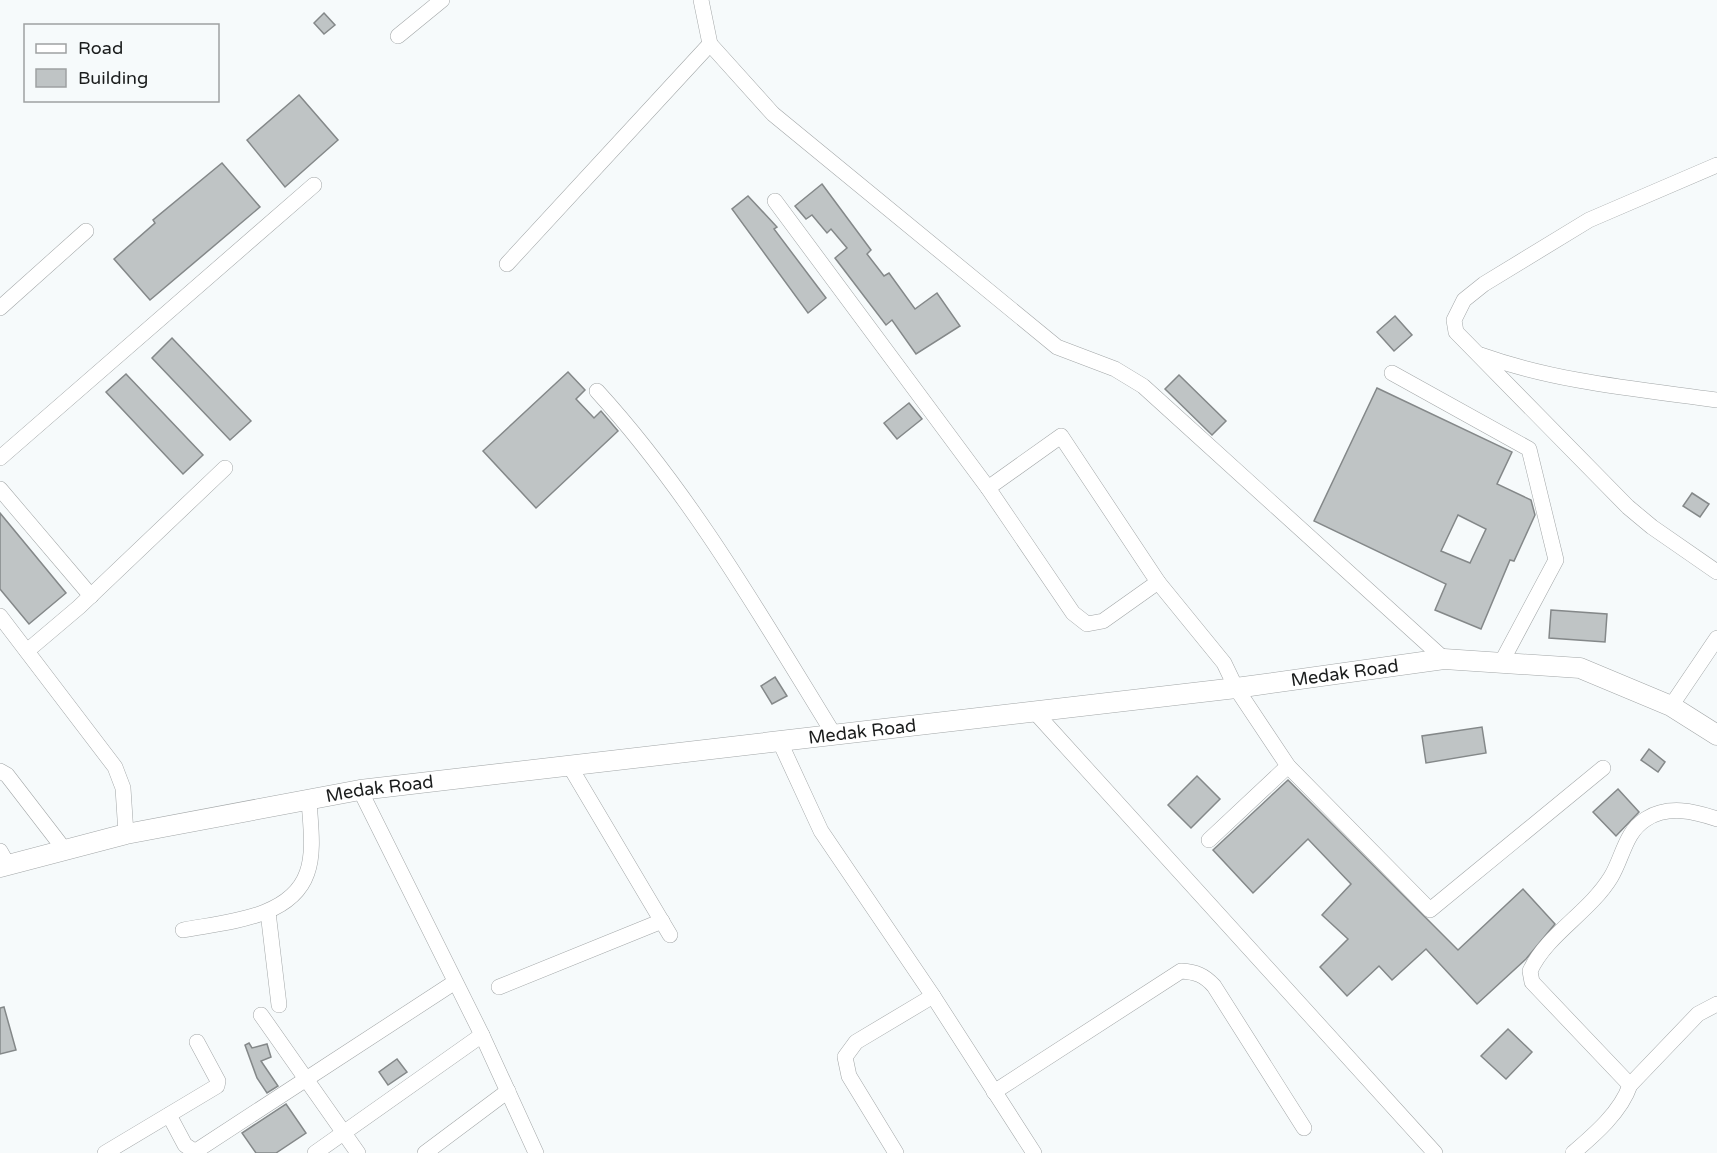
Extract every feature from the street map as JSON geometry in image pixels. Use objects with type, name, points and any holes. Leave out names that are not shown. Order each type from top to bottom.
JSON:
[{"type":"main road","name":"Medak Road","points":[[3,861],[126,834],[360,790],[1236,688],[1444,659],[1580,668],[1671,706],[1717,735]]},
{"type":"street","points":[[398,36],[442,0]]},
{"type":"street","points":[[701,0],[710,44],[773,114],[1057,347],[1115,369],[1143,386],[1444,659]]},
{"type":"street","points":[[507,264],[710,44]]},
{"type":"street","points":[[1717,165],[1589,220],[1484,284],[1464,300],[1454,320],[1456,332],[1628,507],[1652,527],[1717,572]]},
{"type":"street","points":[[0,458],[314,185]]},
{"type":"street","points":[[775,201],[988,488],[1073,613],[1087,624],[1103,621],[1158,582]]},
{"type":"street","points":[[0,308],[86,231]]},
{"type":"street","points":[[1478,354],[1519,369],[1602,385],[1717,400]]},
{"type":"street","points":[[1392,373],[1529,449],[1556,560],[1501,663]]},
{"type":"street","points":[[597,391],[633,430],[668,477],[749,597],[833,734]]},
{"type":"street","points":[[988,488],[1061,436],[1158,582],[1224,663],[1236,688],[1288,766],[1430,910],[1603,768]]},
{"type":"street","points":[[27,651],[92,596],[225,468]]},
{"type":"street","points":[[0,489],[92,596]]},
{"type":"street","points":[[0,616],[115,766],[123,788],[126,834]]},
{"type":"street","points":[[1671,706],[1717,638]]},
{"type":"street","points":[[1033,710],[1432,1152]]},
{"type":"street","points":[[779,740],[821,831],[933,996],[1034,1153]]},
{"type":"street","points":[[569,765],[670,935]]},
{"type":"street","points":[[1209,840],[1288,766]]},
{"type":"street","points":[[0,771],[8,775],[64,849]]},
{"type":"street","points":[[360,790],[482,1035],[536,1153]]},
{"type":"street","points":[[183,930],[268,912],[293,895],[307,874],[311,852],[309,799]]},
{"type":"street","points":[[1630,1085],[1532,982],[1530,971],[1540,952],[1600,893],[1612,876],[1631,835],[1647,818],[1663,811],[1683,810],[1717,819]]},
{"type":"street","points":[[268,912],[279,1005]]},
{"type":"street","points":[[499,987],[662,921]]},
{"type":"street","points":[[994,1092],[1181,971],[1193,972],[1205,976],[1214,986],[1304,1128]]},
{"type":"street","points":[[169,1115],[185,1145],[194,1150],[455,982]]},
{"type":"street","points":[[896,1153],[849,1076],[845,1057],[856,1042],[933,996]]},
{"type":"street","points":[[1573,1153],[1593,1136],[1619,1105],[1630,1085],[1698,1014],[1717,1004]]},
{"type":"street","points":[[261,1015],[358,1153]]},
{"type":"street","points":[[315,1153],[482,1035]]},
{"type":"street","points":[[105,1153],[217,1086],[218,1081],[197,1042]]},
{"type":"street","points":[[424,1153],[508,1091]]},
{"type":"building","points":[[324,13],[335,25],[324,34],[314,23]]},
{"type":"building","points":[[299,95],[338,140],[285,187],[247,140]]},
{"type":"building","points":[[222,163],[260,207],[150,300],[114,259],[155,223],[153,220]]},
{"type":"building","points":[[822,184],[871,250],[867,254],[884,276],[889,273],[915,309],[937,293],[960,326],[916,354],[892,320],[886,325],[835,258],[847,248],[831,229],[827,233],[812,215],[806,219],[795,206]]},
{"type":"building","points":[[748,196],[777,227],[774,229],[826,298],[808,313],[732,209]]},
{"type":"building","points":[[1395,316],[1412,335],[1394,351],[1377,332]]},
{"type":"building","points":[[172,338],[251,421],[230,440],[152,358]]},
{"type":"building","points":[[568,372],[585,390],[576,399],[594,418],[601,411],[618,431],[536,508],[483,451]]},
{"type":"building","points":[[126,374],[203,455],[183,474],[106,392]]},
{"type":"building","points":[[1179,375],[1226,421],[1212,435],[1165,389]]},
{"type":"building","points":[[1377,388],[1512,452],[1497,484],[1531,500],[1535,515],[1514,561],[1510,560],[1481,629],[1435,610],[1446,584],[1314,521]],"holes":[[[1458,515],[1486,529],[1470,563],[1441,551]]]},
{"type":"building","points":[[909,403],[922,419],[897,439],[884,423]]},
{"type":"building","points":[[1692,493],[1709,504],[1700,517],[1683,506]]},
{"type":"building","points":[[0,513],[66,593],[29,624],[0,589]]},
{"type":"building","points":[[1551,610],[1607,614],[1605,642],[1549,638]]},
{"type":"building","points":[[775,677],[787,696],[772,704],[761,686]]},
{"type":"building","points":[[1482,727],[1486,753],[1426,763],[1422,736]]},
{"type":"building","points":[[1649,749],[1665,762],[1658,772],[1641,760]]},
{"type":"building","points":[[1197,776],[1220,799],[1191,828],[1168,805]]},
{"type":"building","points":[[1288,780],[1458,950],[1523,889],[1555,924],[1526,959],[1477,1004],[1426,949],[1392,980],[1379,966],[1347,996],[1320,967],[1348,939],[1322,915],[1351,884],[1308,839],[1253,893],[1213,850]]},
{"type":"building","points":[[1618,789],[1639,812],[1616,836],[1593,812]]},
{"type":"building","points":[[4,1007],[16,1050],[0,1054],[0,1008]]},
{"type":"building","points":[[1508,1029],[1532,1052],[1506,1079],[1481,1056]]},
{"type":"building","points":[[249,1043],[252,1048],[267,1044],[271,1057],[261,1061],[278,1086],[267,1093],[257,1078],[245,1045]]},
{"type":"building","points":[[397,1059],[407,1072],[388,1085],[379,1072]]},
{"type":"building","points":[[286,1104],[306,1133],[276,1153],[256,1153],[242,1133]]}]
